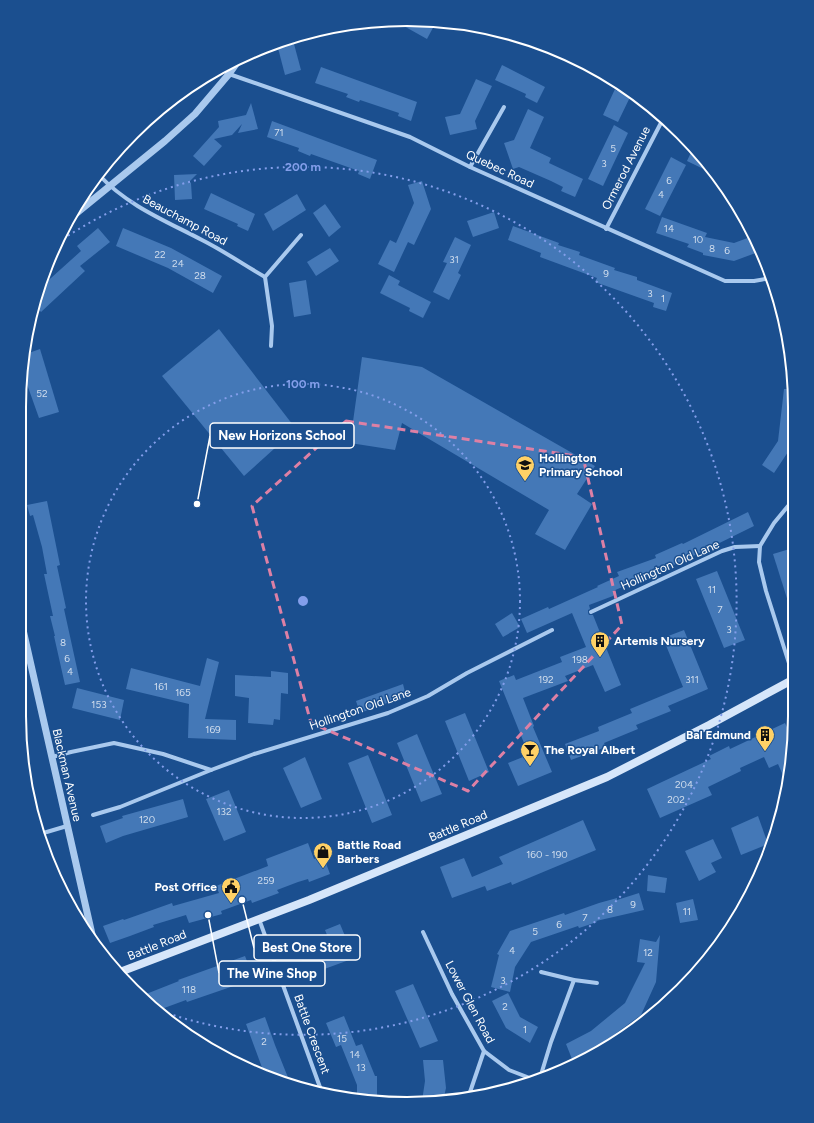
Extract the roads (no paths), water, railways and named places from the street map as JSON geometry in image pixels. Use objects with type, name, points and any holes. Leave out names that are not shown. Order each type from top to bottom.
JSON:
[{"type":"main road","name":"Battle Road","points":[[124,970],[352,883],[607,777],[709,725],[788,682]]},
{"type":"street","points":[[81,209],[165,141],[195,114],[234,68]]},
{"type":"street","name":"Quebec Road","points":[[226,72],[410,137],[470,167],[725,281],[754,281],[766,279]]},
{"type":"street","points":[[470,167],[504,107]]},
{"type":"street","name":"Ormerod Avenue","points":[[606,229],[661,123]]},
{"type":"street","name":"Beauchamp Road","points":[[103,178],[109,186],[136,206],[204,240],[265,277]]},
{"type":"street","points":[[271,346],[272,326],[265,277],[301,235]]},
{"type":"street","points":[[788,506],[774,523],[760,546],[759,562],[766,591],[788,660]]},
{"type":"street","name":"Hollington Old Lane","points":[[591,612],[722,551],[735,547],[760,546]]},
{"type":"street","name":"Hollington Old Lane","points":[[93,815],[120,807],[254,754],[388,713],[428,696],[467,673],[552,630]]},
{"type":"street","name":"Blackman Avenue","points":[[26,643],[91,929]]},
{"type":"street","points":[[52,757],[114,743],[163,754],[211,770]]},
{"type":"street","points":[[44,833],[67,826]]},
{"type":"street","name":"Battle Crescent","points":[[259,918],[320,1087]]},
{"type":"street","name":"Lower Glen Road","points":[[423,932],[452,994],[484,1051],[510,1070],[528,1077]]},
{"type":"street","points":[[541,972],[574,980],[597,983]]},
{"type":"street","points":[[542,1072],[551,1042],[574,980]]},
{"type":"street","points":[[470,1092],[484,1051]]},
{"type":"place","name":"Hollington Primary School","points":[[525,482]]},
{"type":"place","name":"New Horizons School","points":[[197,504]]},
{"type":"place","name":"Artemis Nursery","points":[[600,658]]},
{"type":"place","name":"Bal Edmund","points":[[765,752]]},
{"type":"place","name":"The Royal Albert","points":[[530,767]]},
{"type":"place","name":"Battle Road Barbers","points":[[323,869]]},
{"type":"place","name":"Best One Store","points":[[242,900]]},
{"type":"place","name":"Post Office","points":[[231,904]]},
{"type":"place","name":"The Wine Shop","points":[[208,915]]}]
